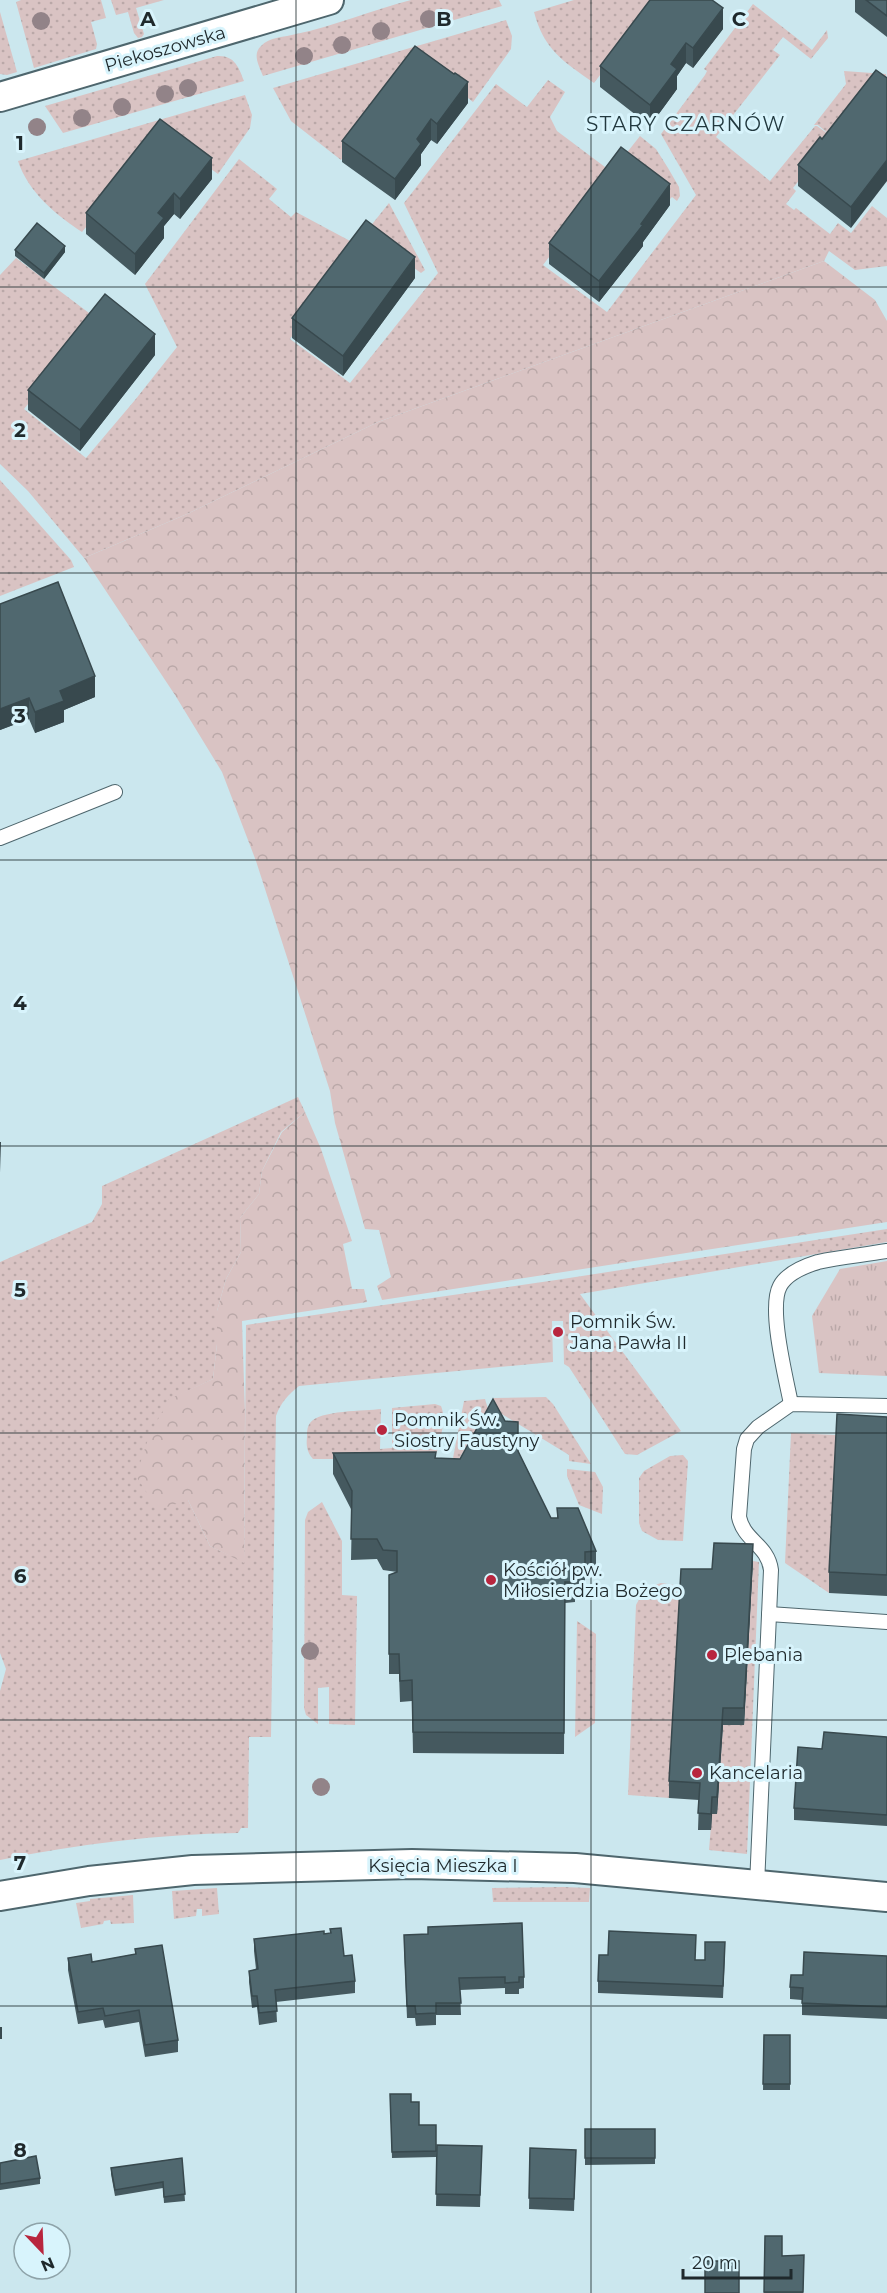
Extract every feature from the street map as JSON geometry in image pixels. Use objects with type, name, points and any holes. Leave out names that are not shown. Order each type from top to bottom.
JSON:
[{"type":"street","name":"Piekoszowska","points":[[0,97],[329,0]]},
{"type":"street","name":"Księcia Mieszka I","points":[[0,1896],[89,1881],[193,1870],[412,1864],[575,1868],[887,1897]]},
{"type":"lane","points":[[0,838],[115,792]]},
{"type":"lane","points":[[791,1404],[776,1321],[776,1301],[780,1286],[790,1274],[818,1262],[887,1251]]},
{"type":"lane","points":[[757,1885],[770,1559],[747,1534],[739,1517],[744,1449],[747,1439],[758,1427],[791,1404],[887,1406]]},
{"type":"lane","points":[[769,1614],[887,1622]]},
{"type":"green space","points":[[21,0],[101,0],[106,18],[91,22],[97,44],[96,49],[34,68],[16,2]]},
{"type":"green space","points":[[111,0],[164,0],[136,8],[144,34],[138,38],[134,33],[128,12],[116,15]]},
{"type":"green space","points":[[411,0],[499,0],[502,6],[263,76],[257,53],[264,43]]},
{"type":"green space","points":[[574,0],[657,0],[594,83],[556,54],[543,36],[534,12]]},
{"type":"green space","points":[[753,4],[812,50],[827,30],[828,38],[811,59],[783,37],[773,50],[780,55],[716,137],[770,181],[815,126],[831,136],[818,125],[814,125],[846,84],[844,71],[886,74],[887,94],[833,138],[793,188],[796,191],[786,204],[794,210],[796,208],[830,234],[838,223],[851,233],[872,206],[887,218],[887,266],[855,270],[829,251],[824,261],[378,422],[187,514],[84,558],[28,491],[0,464],[0,275],[16,258],[97,319],[24,409],[86,458],[177,347],[145,284],[239,159],[277,189],[269,199],[291,217],[296,212],[352,242],[353,253],[290,339],[350,383],[438,273],[404,203],[496,84],[527,107],[548,80],[565,92],[550,117],[557,131],[613,173],[543,265],[607,312],[696,195],[661,134],[705,75],[707,71],[704,69]]},
{"type":"green space","points":[[0,12],[17,72],[7,75],[0,74]]},
{"type":"green space","points":[[506,20],[512,36],[511,49],[473,102],[419,59],[341,160],[291,121],[273,88]]},
{"type":"green space","points":[[217,56],[232,60],[244,81],[63,133],[45,106]]},
{"type":"green space","points":[[245,95],[252,115],[250,128],[218,174],[162,134],[82,232],[44,202],[29,183],[18,161]]},
{"type":"green space","points":[[640,136],[656,149],[679,187],[680,196],[677,201],[672,197],[670,199],[625,155]]},
{"type":"green space","points":[[389,203],[425,270],[421,273],[365,233]]},
{"type":"green space","points":[[824,261],[875,300],[887,321],[887,1222],[382,1300],[377,1286],[391,1277],[379,1230],[365,1229],[335,1123],[330,1091],[256,861],[222,772],[175,695],[84,558],[187,514],[378,422]]},
{"type":"green space","points":[[0,480],[71,560],[74,567],[0,596]]},
{"type":"green space","points":[[298,1097],[305,1112],[281,1132],[262,1171],[259,1194],[240,1218],[241,1252],[226,1279],[217,1311],[217,1344],[213,1379],[169,1400],[188,1500],[210,1546],[244,1562],[246,1325],[887,1229],[887,1242],[580,1294],[681,1431],[637,1455],[625,1454],[569,1367],[564,1364],[563,1321],[552,1321],[553,1362],[299,1386],[285,1399],[276,1416],[271,1737],[249,1737],[248,1828],[241,1828],[238,1833],[149,1838],[59,1849],[0,1860],[0,1691],[6,1669],[0,1653],[0,1262],[92,1222],[102,1204],[102,1186]]},
{"type":"green space","points":[[305,1112],[321,1149],[352,1241],[343,1244],[352,1289],[364,1289],[367,1302],[242,1321],[245,1413],[244,1563],[210,1546],[188,1500],[158,1510],[136,1476],[149,1436],[169,1399],[213,1379],[217,1344],[217,1311],[226,1279],[241,1252],[240,1218],[259,1194],[262,1171],[282,1132]]},
{"type":"green space","points":[[887,1261],[887,1376],[819,1373],[812,1316],[840,1269]]},
{"type":"green space","points":[[546,1397],[553,1404],[591,1464],[569,1461],[569,1455],[500,1413],[493,1398]]},
{"type":"green space","points":[[485,1399],[488,1409],[459,1459],[453,1458],[464,1401]]},
{"type":"green space","points":[[435,1404],[441,1406],[443,1411],[442,1429],[437,1452],[427,1459],[313,1459],[308,1451],[308,1426],[315,1419],[323,1416],[332,1413],[381,1409],[380,1449],[392,1448],[392,1408]]},
{"type":"green space","points":[[791,1433],[837,1435],[829,1593],[785,1563]]},
{"type":"green space","points":[[683,1455],[688,1461],[683,1541],[658,1540],[642,1531],[639,1523],[639,1478],[644,1471],[670,1456]]},
{"type":"green space","points":[[567,1469],[595,1472],[603,1487],[602,1514],[579,1505],[567,1476]]},
{"type":"green space","points":[[322,1502],[342,1541],[342,1595],[357,1596],[355,1725],[329,1724],[329,1687],[318,1688],[318,1724],[306,1715],[304,1708],[305,1520],[308,1512]]},
{"type":"green space","points":[[753,1561],[759,1562],[747,1854],[709,1850],[712,1813],[717,1813],[723,1725],[744,1725]]},
{"type":"green space","points":[[661,1583],[681,1586],[669,1798],[628,1795],[636,1605],[646,1591]]},
{"type":"green space","points":[[577,1621],[596,1634],[595,1723],[575,1737]]},
{"type":"green space","points":[[217,1888],[219,1914],[202,1916],[202,1909],[197,1909],[196,1916],[174,1919],[172,1891]]},
{"type":"green space","points":[[492,1888],[590,1888],[589,1902],[493,1902]]},
{"type":"green space","points":[[133,1895],[134,1923],[111,1924],[110,1920],[104,1921],[103,1924],[81,1928],[76,1903],[90,1901],[90,1899]]},
{"type":"building","points":[[650,0],[712,0],[723,8],[693,48],[686,43],[671,64],[677,69],[650,105],[600,66]]},
{"type":"building","points":[[866,0],[887,0],[887,16]]},
{"type":"building","points":[[415,46],[468,82],[437,124],[431,119],[417,139],[421,144],[395,179],[342,141]]},
{"type":"building","points":[[876,70],[887,78],[887,160],[851,207],[798,165],[820,137],[822,139]]},
{"type":"building","points":[[160,119],[212,158],[180,199],[174,193],[158,213],[164,218],[135,254],[86,213]]},
{"type":"building","points":[[621,147],[670,184],[641,224],[643,225],[599,281],[549,243]]},
{"type":"building","points":[[366,220],[415,257],[343,356],[292,318]]},
{"type":"building","points":[[37,223],[65,246],[44,273],[15,250]]},
{"type":"building","points":[[105,294],[155,334],[80,430],[28,390]]},
{"type":"building","points":[[58,582],[95,676],[60,691],[64,701],[35,712],[29,698],[0,709],[0,604]]},
{"type":"building","name":"Kościół pw. Miłosierdzia Bożego","points":[[493,1399],[505,1421],[518,1422],[518,1451],[551,1518],[558,1518],[557,1508],[578,1508],[596,1551],[585,1552],[585,1567],[575,1567],[575,1582],[565,1582],[564,1733],[413,1732],[412,1680],[400,1681],[399,1654],[389,1654],[389,1575],[397,1572],[397,1551],[383,1550],[377,1539],[351,1539],[352,1491],[333,1453],[436,1452],[435,1458],[460,1459]]},
{"type":"building","points":[[837,1414],[887,1417],[887,1575],[829,1572]]},
{"type":"building","name":"Plebania","points":[[714,1543],[753,1544],[744,1708],[723,1708],[717,1797],[712,1797],[711,1814],[698,1813],[700,1783],[669,1781],[681,1569],[712,1569]]},
{"type":"building","points":[[824,1732],[887,1737],[887,1815],[794,1808],[798,1747],[822,1749]]},
{"type":"building","points":[[522,1923],[524,1977],[519,1977],[519,1982],[505,1983],[505,1977],[459,1978],[461,2003],[436,2003],[436,2013],[416,2014],[415,2006],[407,2006],[404,1935],[428,1934],[428,1927]]},
{"type":"building","points":[[341,1928],[344,1956],[352,1955],[355,1981],[275,1990],[277,2011],[259,2013],[257,1996],[252,1996],[249,1971],[258,1969],[254,1939],[324,1931],[324,1934],[331,1933],[330,1929]]},
{"type":"building","points":[[609,1931],[696,1935],[695,1960],[705,1960],[705,1942],[725,1942],[723,1986],[598,1981],[599,1955],[608,1955]]},
{"type":"building","points":[[162,1945],[178,2040],[145,2045],[139,2010],[105,2016],[103,2008],[78,2012],[68,1958],[91,1954],[92,1962],[136,1954],[135,1949]]},
{"type":"building","points":[[804,1952],[887,1956],[887,2007],[802,2003],[803,1988],[790,1987],[791,1975],[803,1975]]},
{"type":"building","points":[[764,2035],[790,2035],[790,2084],[763,2084]]},
{"type":"building","points":[[390,2094],[411,2094],[411,2102],[419,2102],[419,2125],[436,2125],[436,2151],[392,2152]]},
{"type":"building","points":[[585,2129],[655,2129],[655,2158],[585,2158]]},
{"type":"building","points":[[437,2145],[482,2146],[480,2195],[436,2194]]},
{"type":"building","points":[[530,2148],[576,2150],[574,2199],[529,2198]]},
{"type":"building","points":[[36,2156],[40,2178],[0,2184],[0,2163]]},
{"type":"building","points":[[182,2158],[185,2194],[164,2197],[163,2182],[115,2190],[111,2168]]},
{"type":"building","points":[[765,2236],[782,2236],[782,2256],[804,2255],[803,2292],[764,2292]]},
{"type":"building","points":[[705,2261],[739,2261],[739,2293],[705,2293]]},
{"type":"place","name":"Pomnik Św. Jana Pawła II","points":[[558,1332]]},
{"type":"place","name":"Pomnik Św. Siostry Faustyny","points":[[382,1430]]},
{"type":"place","name":"Kościół pw. Miłosierdzia Bożego","points":[[491,1580]]},
{"type":"place","name":"Plebania","points":[[712,1655]]},
{"type":"place","name":"Kancelaria","points":[[697,1773]]},
{"type":"district","name":"STARY CZARNÓW","points":[[686,124]]}]
